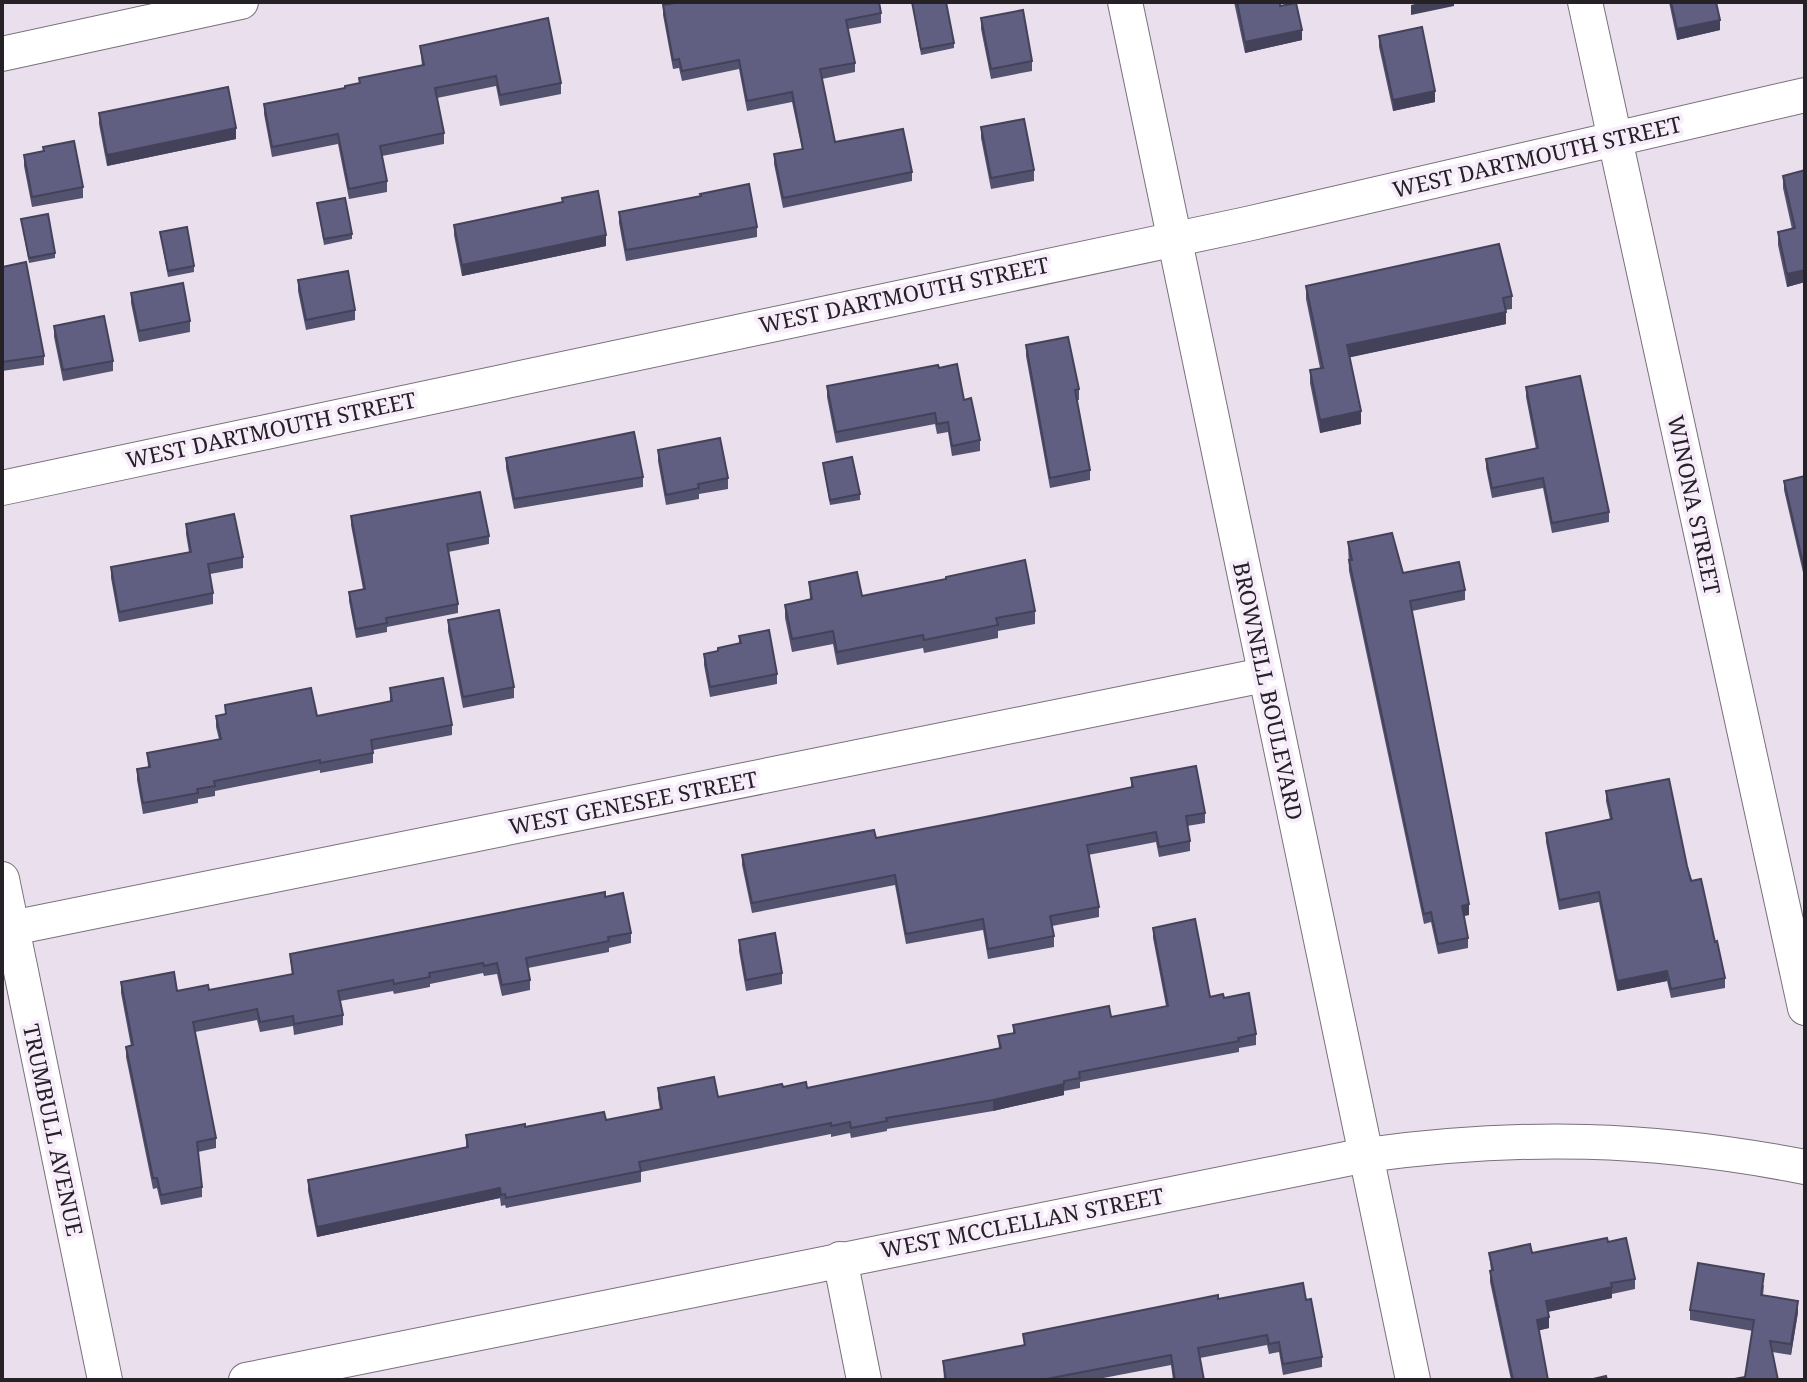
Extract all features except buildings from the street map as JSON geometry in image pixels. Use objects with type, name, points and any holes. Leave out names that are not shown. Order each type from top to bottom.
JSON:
[{"type":"street","points":[[2,54],[241,2]]},
{"type":"street","name":"BROWNELL BOULEVARD","points":[[1125,2],[1413,1380]]},
{"type":"street","name":"WINONA STREET","points":[[1585,2],[1805,1008]]},
{"type":"street","name":"WEST DARTMOUTH STREET","points":[[2,488],[1173,239],[1805,95]]},
{"type":"street","name":"WEST GENESEE STREET","points":[[7,929],[1264,675]]},
{"type":"street","name":"TRUMBULL AVENUE","points":[[2,879],[7,929],[105,1380]]},
{"type":"street","name":"WEST MCCLELLAN STREET","points":[[246,1380],[377,1367],[840,1259],[1366,1155],[1428,1146],[1607,1140],[1714,1151],[1805,1167]]},
{"type":"street","points":[[840,1259],[864,1380]]}]
